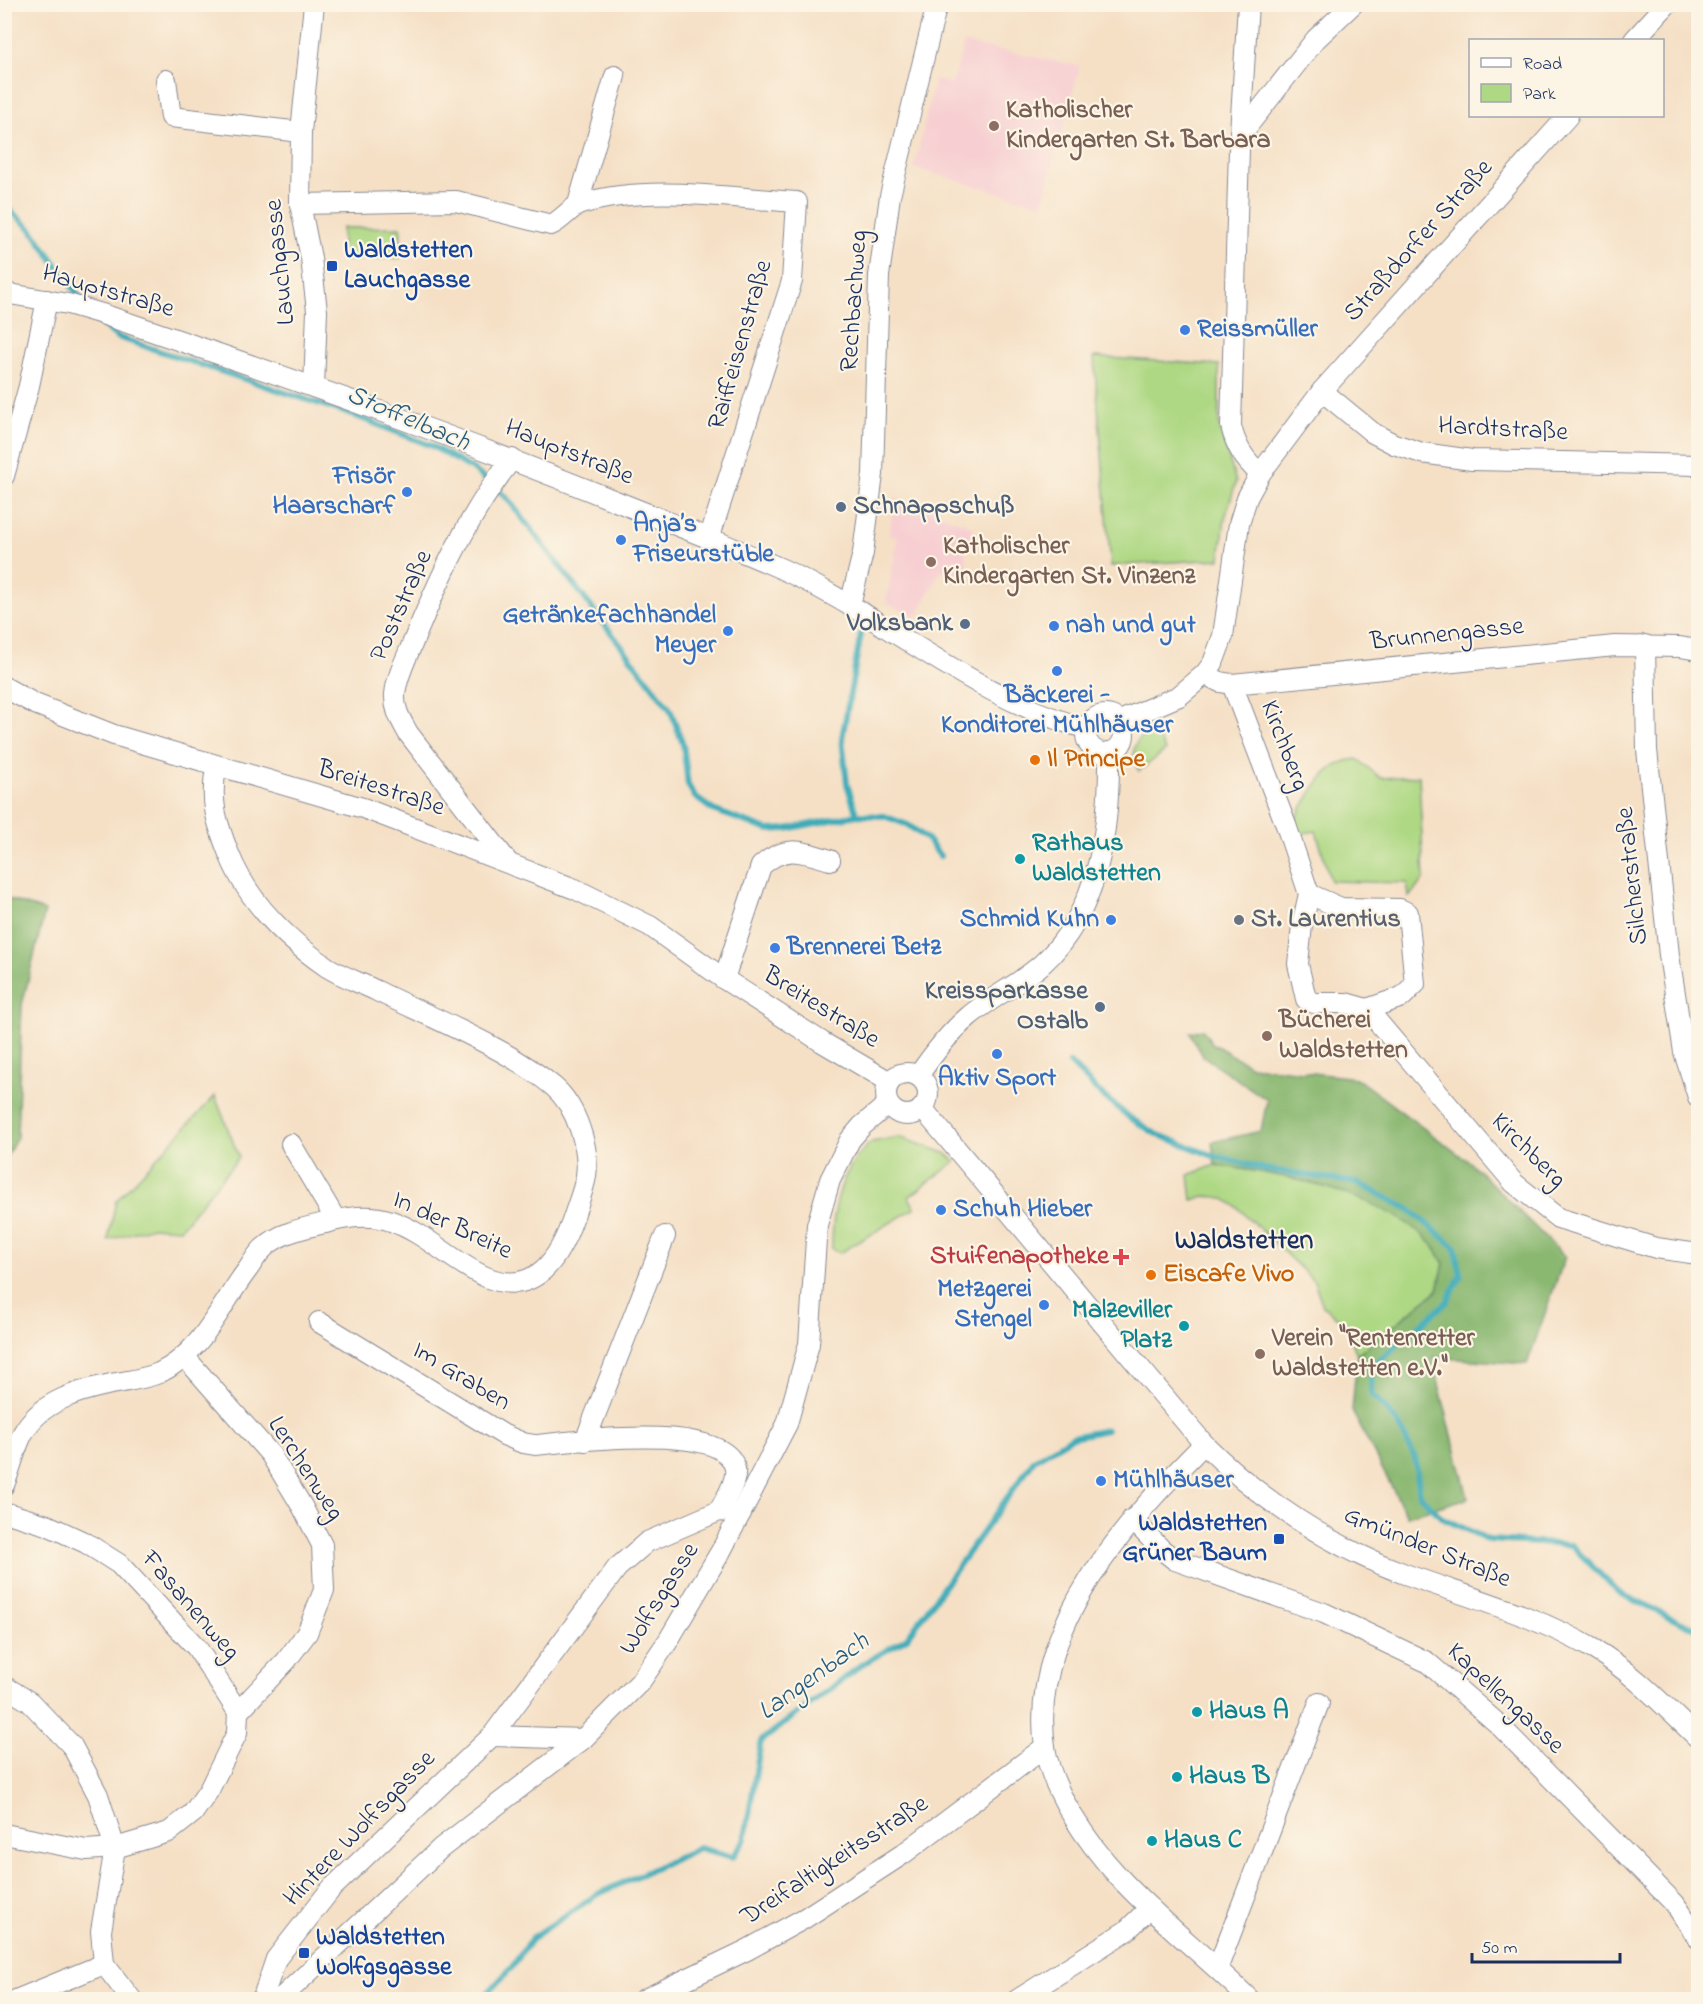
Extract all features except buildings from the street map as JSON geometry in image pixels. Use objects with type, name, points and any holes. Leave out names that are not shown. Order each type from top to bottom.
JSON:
[{"type":"street","name":"Lauchgasse","points":[[314,4],[301,132],[300,204],[311,258],[317,310],[314,387]]},
{"type":"street","name":"Rechbachweg","points":[[850,605],[863,553],[873,474],[879,276],[891,196],[937,4]]},
{"type":"street","points":[[1248,4],[1231,426],[1235,446],[1245,460],[1260,474]]},
{"type":"street","points":[[1242,133],[1316,39],[1353,4]]},
{"type":"street","points":[[1635,39],[1667,4]]},
{"type":"street","points":[[578,204],[615,76]]},
{"type":"street","points":[[166,80],[171,117],[301,132]]},
{"type":"street","name":"Straßdorfer Straße","points":[[1120,721],[1179,696],[1205,674],[1213,663],[1223,636],[1239,524],[1247,498],[1260,474],[1322,391],[1567,117]]},
{"type":"street","name":"Raiffeisenstraße","points":[[300,204],[456,201],[551,225],[563,219],[578,204],[633,193],[797,202],[792,281],[710,538]]},
{"type":"street","name":"Hauptstraße","points":[[4,294],[68,304],[102,314],[314,387],[512,459],[710,538],[784,570],[850,605],[1001,694],[1049,717],[1086,728]]},
{"type":"street","points":[[4,476],[29,386],[47,300]]},
{"type":"street","name":"Hardtstraße","points":[[1322,391],[1373,433],[1394,444],[1422,453],[1472,459],[1698,465]]},
{"type":"street","name":"Poststraße","points":[[508,862],[408,732],[396,712],[395,697],[397,681],[427,609],[479,505],[512,459]]},
{"type":"street","name":"Brunnengasse","points":[[1205,674],[1220,682],[1232,684],[1528,653],[1645,645],[1698,650]]},
{"type":"street","name":"Silcherstraße","points":[[1645,645],[1647,750],[1669,955],[1684,1052],[1698,1097]]},
{"type":"street","name":"Kirchberg","points":[[1232,684],[1286,825],[1309,894],[1299,947],[1298,973],[1306,999],[1314,1003],[1346,1003],[1368,1009],[1514,1183],[1558,1218],[1656,1248],[1698,1254]]},
{"type":"street","name":"Breitestraße","points":[[4,687],[36,704],[114,735],[216,767],[363,808],[575,889],[650,927],[724,979],[822,1042],[890,1082]]},
{"type":"street","points":[[1103,714],[1120,721],[1124,738],[1117,748],[1109,752],[1098,752],[1092,748],[1086,739],[1086,728],[1093,718],[1103,714]]},
{"type":"street","points":[[918,1076],[943,1040],[969,1016],[1042,964],[1065,939],[1087,897],[1100,860],[1108,813],[1109,752]]},
{"type":"street","name":"In der Breite","points":[[4,1485],[24,1432],[51,1402],[96,1388],[158,1374],[184,1356],[208,1328],[266,1245],[303,1228],[336,1220],[363,1217],[389,1220],[428,1240],[474,1271],[501,1283],[523,1282],[546,1270],[561,1248],[586,1174],[584,1144],[574,1115],[556,1088],[494,1048],[329,968],[277,927],[253,900],[237,874],[216,823],[212,793],[216,767]]},
{"type":"street","name":"Breitestraße","points":[[724,979],[761,866],[772,856],[795,849],[830,860]]},
{"type":"street","points":[[1309,894],[1341,908],[1400,909],[1408,913],[1414,984],[1402,997],[1368,1009]]},
{"type":"street","points":[[900,1074],[918,1076],[927,1088],[927,1095],[922,1108],[904,1115],[888,1104],[886,1093],[890,1082],[900,1074]]},
{"type":"street","name":"Wolfsgasse","points":[[279,2000],[325,1954],[441,1848],[582,1739],[640,1682],[697,1594],[787,1424],[809,1344],[817,1225],[830,1180],[850,1140],[862,1126],[888,1104]]},
{"type":"street","name":"Gmünder Straße","points":[[922,1108],[1204,1444],[1231,1469],[1309,1527],[1359,1555],[1558,1630],[1595,1650],[1629,1672],[1698,1737]]},
{"type":"street","points":[[291,1144],[336,1220]]},
{"type":"street","points":[[585,1441],[665,1236]]},
{"type":"street","name":"Im Graben","points":[[319,1322],[504,1435],[523,1443],[535,1445],[655,1437],[700,1443],[719,1449],[730,1457],[735,1466],[736,1477],[719,1511]]},
{"type":"street","name":"Lerchenweg","points":[[184,1356],[271,1455],[322,1545],[324,1590],[307,1633],[286,1661],[238,1712]]},
{"type":"street","points":[[1204,1444],[1132,1519],[1078,1598],[1054,1654],[1044,1692],[1045,1748],[1060,1791],[1083,1833],[1117,1875],[1150,1908],[1218,1967],[1250,2000]]},
{"type":"street","points":[[719,1511],[741,1514]]},
{"type":"street","name":"Hintere Wolfsgasse","points":[[262,2000],[276,1959],[332,1889],[472,1752],[492,1736],[582,1612],[631,1554],[647,1542],[719,1511]]},
{"type":"street","name":"Fasanenweg","points":[[4,1512],[47,1525],[86,1543],[120,1564],[197,1648],[238,1712]]},
{"type":"street","name":"Kapellengasse","points":[[1132,1519],[1175,1560],[1324,1613],[1427,1662],[1498,1725],[1676,1904],[1698,1938]]},
{"type":"street","points":[[4,1686],[30,1702],[72,1746],[98,1795],[115,1848],[100,1931],[104,1964],[132,2000]]},
{"type":"street","points":[[1218,1967],[1319,1703]]},
{"type":"street","points":[[4,1834],[86,1850],[115,1848],[169,1832],[193,1813],[226,1759],[237,1732],[238,1712]]},
{"type":"street","points":[[492,1736],[582,1739]]},
{"type":"street","name":"Dreifaltigkeitsstraße","points":[[643,2000],[747,1950],[805,1918],[903,1854],[1045,1748]]},
{"type":"street","points":[[1017,2000],[1126,1931],[1150,1908]]},
{"type":"street","points":[[16,2000],[104,1964]]},
{"type":"shaded area","name":"Katholischer Kindergarten St. Barbara","points":[[964,43],[1080,66],[1042,205],[914,168],[935,79],[952,84]]},
{"type":"shaded area","name":"Katholischer Kindergarten St. Vinzenz","points":[[894,498],[974,527],[965,550],[968,580],[950,571],[948,574],[941,570],[916,617],[886,603],[898,537],[889,536]]},
{"type":"green space","points":[[401,227],[400,258],[342,260],[342,228]]},
{"type":"green space","points":[[1094,357],[1219,365],[1219,425],[1236,482],[1225,518],[1220,559],[1111,566]]},
{"type":"green space","points":[[1154,724],[1165,751],[1139,771],[1135,764],[1135,745]]},
{"type":"green space","points":[[1357,759],[1381,778],[1419,776],[1424,879],[1409,897],[1407,883],[1331,881],[1316,831],[1297,834],[1294,821],[1319,781],[1335,766]]},
{"type":"green space","points":[[5,898],[45,911],[22,1005],[17,1137],[5,1160]]},
{"type":"green space","points":[[1202,1029],[1213,1044],[1251,1066],[1356,1078],[1473,1165],[1565,1257],[1527,1364],[1432,1357],[1468,1498],[1407,1516],[1352,1411],[1357,1355],[1438,1290],[1444,1263],[1430,1242],[1407,1223],[1383,1209],[1328,1188],[1299,1180],[1215,1165],[1212,1142],[1261,1131],[1267,1100],[1203,1056],[1190,1033]]},
{"type":"green space","points":[[215,1096],[239,1157],[180,1229],[152,1227],[108,1240],[116,1201]]},
{"type":"green space","points":[[899,1137],[945,1153],[956,1161],[909,1197],[915,1208],[840,1253],[832,1249],[836,1205],[852,1164],[872,1142]]},
{"type":"green space","points":[[1215,1165],[1299,1180],[1384,1209],[1408,1223],[1433,1245],[1444,1263],[1438,1290],[1357,1355],[1346,1325],[1323,1306],[1314,1281],[1238,1208],[1227,1200],[1217,1197],[1192,1200],[1189,1175]]},
{"type":"waterway","name":"Stoffelbach","points":[[4,205],[31,229],[83,302]]},
{"type":"waterway","name":"Stoffelbach","points":[[97,320],[117,337],[353,415],[432,446],[474,470],[507,498],[670,709],[683,744],[688,785],[695,797],[713,810],[768,830],[786,829],[857,815],[884,816],[908,825],[927,839],[940,856]]},
{"type":"waterway","points":[[857,815],[847,784],[842,738],[861,634]]},
{"type":"waterway","points":[[1070,1063],[1101,1094],[1129,1117],[1156,1134],[1211,1155],[1265,1169],[1358,1183],[1410,1210],[1455,1247],[1461,1275],[1447,1302],[1372,1367],[1371,1393],[1398,1423],[1415,1458],[1420,1495],[1442,1518],[1489,1540],[1571,1545],[1619,1593],[1684,1624],[1698,1628]]},
{"type":"waterway","name":"Langenbach","points":[[481,2000],[512,1967],[532,1938],[596,1895],[699,1848],[733,1857],[745,1839],[761,1741],[863,1664],[907,1638],[1034,1460],[1072,1437],[1106,1430]]},
{"type":"place","name":"Katholischer Kindergarten St. Barbara","points":[[994,126]]},
{"type":"place","name":"Waldstetten Lauchgasse","points":[[332,266]]},
{"type":"place","name":"Reissmüller","points":[[1185,330]]},
{"type":"place","name":"Frisör Haarscharf","points":[[407,492]]},
{"type":"place","name":"Schnappschuß","points":[[841,507]]},
{"type":"place","name":"Anja’s Friseurstüble","points":[[621,540]]},
{"type":"place","name":"Katholischer Kindergarten St. Vinzenz","points":[[931,562]]},
{"type":"place","name":"Volksbank","points":[[965,624]]},
{"type":"place","name":"nah und gut","points":[[1054,626]]},
{"type":"place","name":"Getränkefachhandel Meyer","points":[[728,631]]},
{"type":"place","name":"Bäckerei - Konditorei Mühlhäuser","points":[[1057,671]]},
{"type":"place","name":"Il Principe","points":[[1035,760]]},
{"type":"place","name":"Rathaus Waldstetten","points":[[1020,859]]},
{"type":"place","name":"Schmid Kuhn","points":[[1111,920]]},
{"type":"place","name":"St. Laurentius","points":[[1239,920]]},
{"type":"place","name":"Brennerei Betz","points":[[775,948]]},
{"type":"place","name":"Kreissparkasse Ostalb","points":[[1100,1007]]},
{"type":"place","name":"Bücherei Waldstetten","points":[[1267,1036]]},
{"type":"place","name":"Aktiv Sport","points":[[997,1054]]},
{"type":"place","name":"Schuh Hieber","points":[[941,1210]]},
{"type":"place","name":"Stuifenapotheke","points":[[1121,1257]]},
{"type":"place","name":"Eiscafe Vivo","points":[[1151,1275]]},
{"type":"place","name":"Metzgerei Stengel","points":[[1044,1305]]},
{"type":"place","name":"Malzeviller Platz","points":[[1184,1326]]},
{"type":"place","name":"Verein \"Rentenretter Waldstetten e.V.\"","points":[[1260,1354]]},
{"type":"place","name":"Mühlhäuser","points":[[1101,1481]]},
{"type":"place","name":"Waldstetten Grüner Baum","points":[[1279,1539]]},
{"type":"place","name":"Haus A","points":[[1197,1712]]},
{"type":"place","name":"Haus B","points":[[1177,1777]]},
{"type":"place","name":"Haus C","points":[[1152,1841]]},
{"type":"place","name":"Waldstetten Wolfgsgasse","points":[[304,1953]]},
{"type":"district","name":"Waldstetten","points":[[1244,1241]]}]
